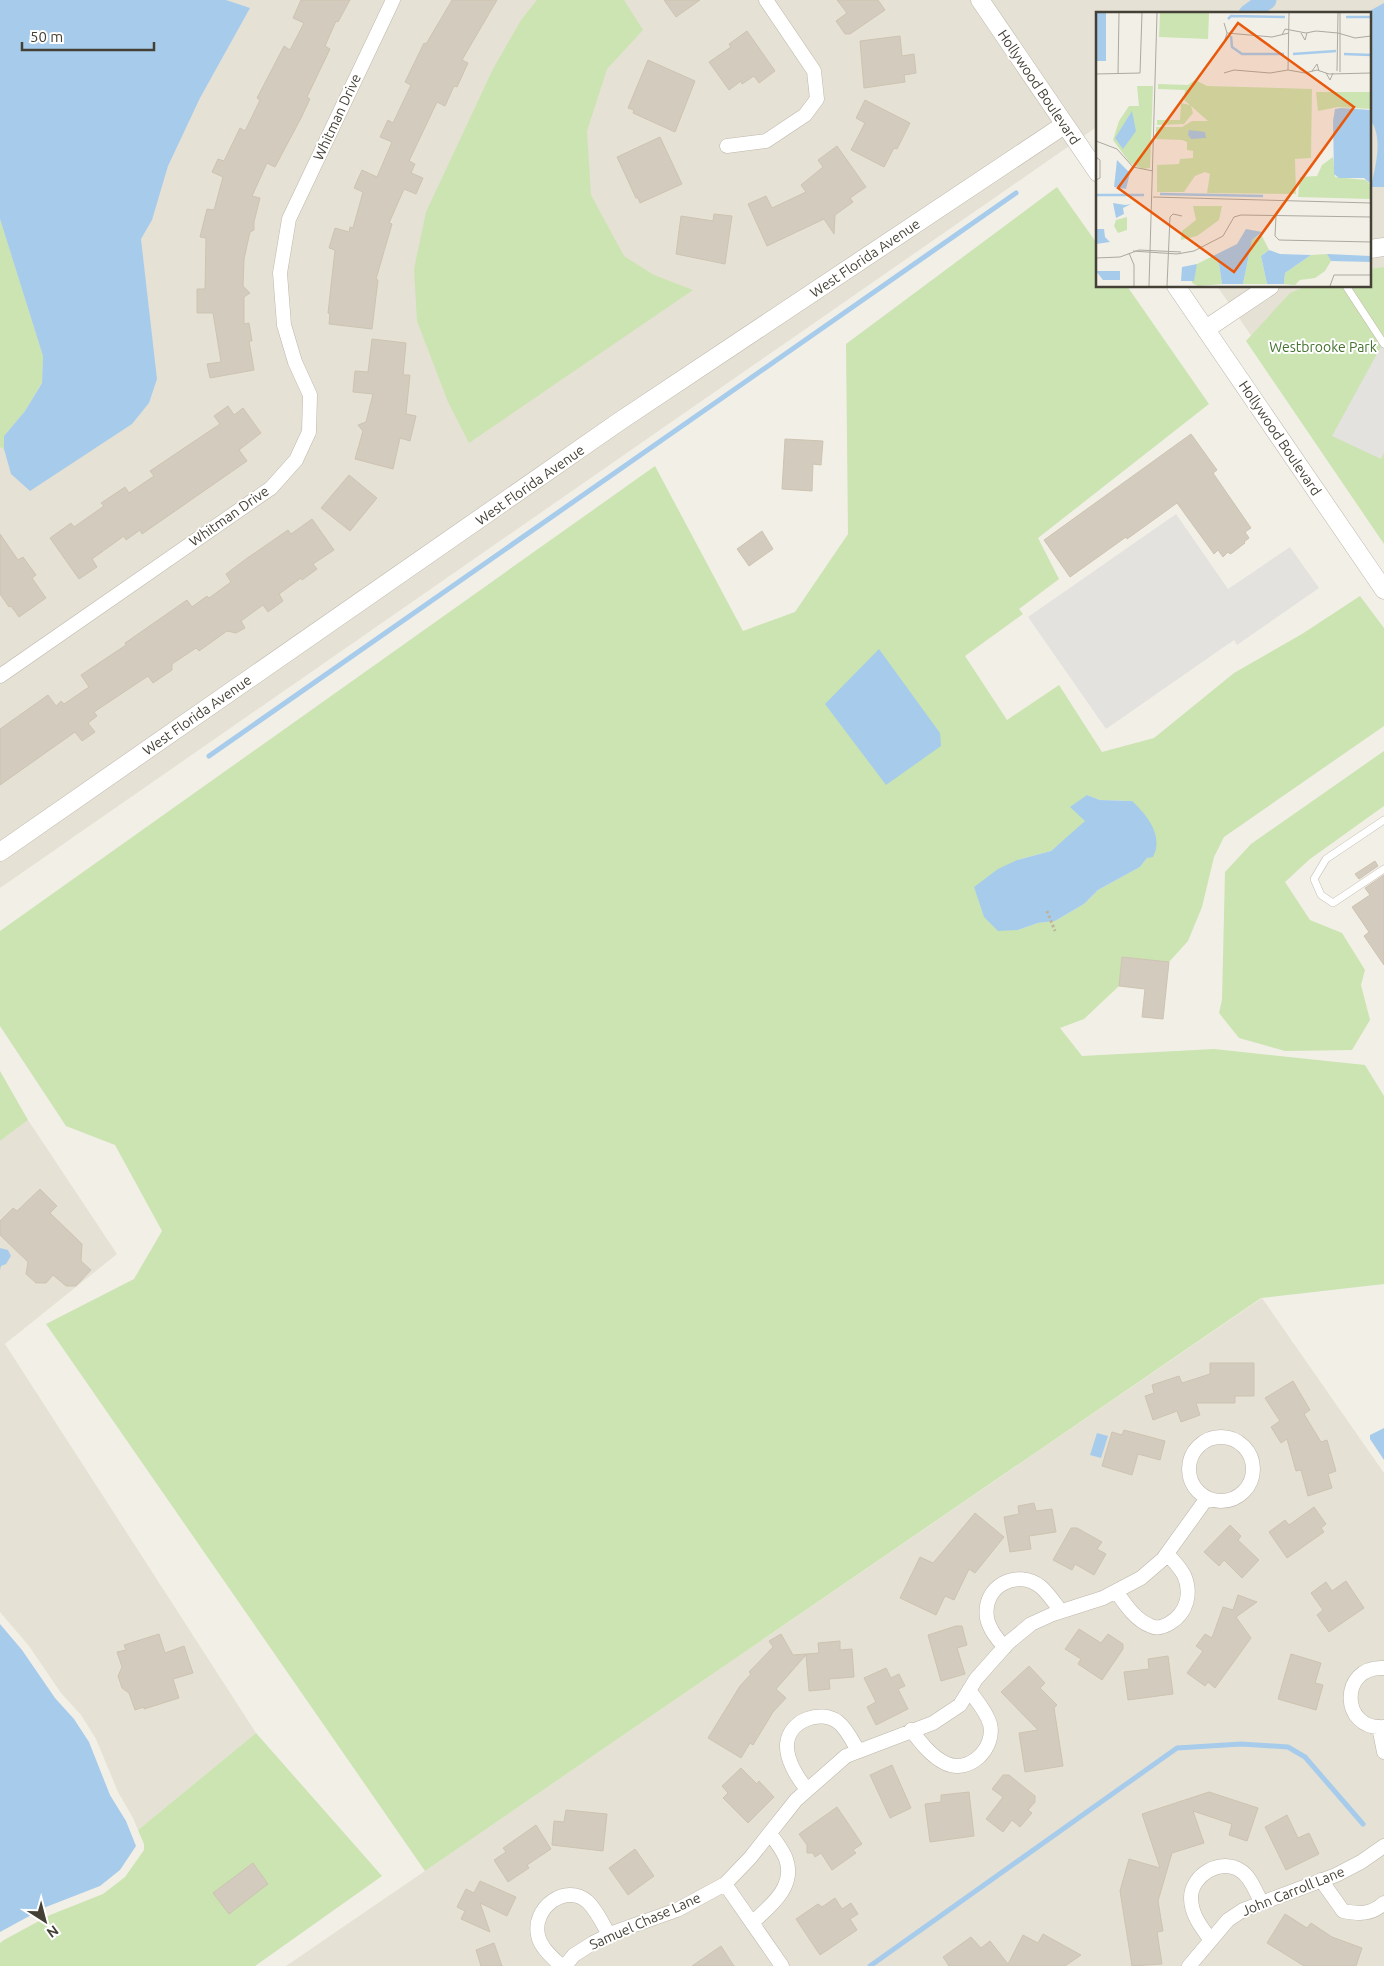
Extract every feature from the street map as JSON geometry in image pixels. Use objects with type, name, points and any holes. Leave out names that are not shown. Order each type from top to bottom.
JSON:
[{"type":"street","name":"Whitman Drive","points":[[0,676],[271,488],[296,460],[309,432],[310,396],[295,362],[284,325],[280,273],[289,219],[393,0]]},
{"type":"street","points":[[727,146],[766,142],[805,115],[817,99],[814,71],[766,0]]},
{"type":"street","name":"Hollywood Boulevard","points":[[980,0],[1096,170]]},
{"type":"street","name":"West Florida Avenue","points":[[0,852],[612,427],[1064,125]]},
{"type":"street","name":"Hollywood Boulevard","points":[[1177,288],[1384,590]]},
{"type":"street","points":[[1206,329],[1267,288]]},
{"type":"street","points":[[1223,1437],[1235,1440],[1244,1447],[1251,1457],[1253,1469],[1251,1480],[1245,1490],[1235,1498],[1218,1501],[1207,1498],[1198,1491],[1191,1481],[1189,1464],[1193,1453],[1201,1444],[1211,1438],[1223,1437]]},
{"type":"street","name":"Samuel Chase Lane","points":[[563,1966],[574,1955],[609,1935],[677,1910],[725,1884],[750,1858],[796,1800],[846,1756],[933,1723],[960,1705],[976,1679],[1005,1647],[1031,1624],[1102,1598],[1141,1578],[1167,1554],[1207,1498]]},
{"type":"street","points":[[1116,1591],[1136,1616],[1153,1628],[1164,1626],[1173,1621],[1181,1613],[1187,1601],[1188,1589],[1183,1574],[1167,1554]]},
{"type":"street","points":[[1005,1647],[998,1641],[987,1617],[992,1593],[1000,1584],[1010,1580],[1025,1579],[1033,1582],[1042,1588],[1061,1612]]},
{"type":"street","points":[[1384,1668],[1373,1669],[1362,1674],[1354,1683],[1350,1695],[1352,1707],[1358,1718],[1368,1725],[1382,1727],[1384,1752]]},
{"type":"street","points":[[911,1730],[922,1745],[946,1763],[959,1766],[981,1756],[992,1736],[990,1722],[969,1690]]},
{"type":"street","points":[[807,1789],[794,1770],[787,1744],[789,1735],[798,1725],[808,1718],[821,1715],[830,1717],[840,1723],[858,1751]]},
{"type":"street","points":[[752,1923],[784,1890],[788,1878],[789,1869],[786,1857],[770,1833]]},
{"type":"street","name":"John Carroll Lane","points":[[1189,1966],[1228,1920],[1243,1910],[1336,1875],[1382,1852]]},
{"type":"street","points":[[1210,1939],[1194,1914],[1191,1900],[1192,1887],[1198,1877],[1211,1869],[1222,1866],[1234,1866],[1243,1872],[1262,1903]]},
{"type":"street","points":[[1320,1880],[1343,1911],[1361,1914],[1370,1913],[1384,1903]]},
{"type":"street","points":[[725,1884],[782,1966]]},
{"type":"street","points":[[563,1966],[542,1945],[538,1935],[540,1914],[546,1904],[569,1895],[580,1897],[587,1902],[609,1935]]},
{"type":"lane","points":[[1347,288],[1384,344]]},
{"type":"lane","points":[[1384,820],[1326,859],[1314,879],[1321,895],[1333,903],[1384,869]]},
{"type":"path","points":[[1047,911],[1055,931]]},
{"type":"shaded area","points":[[0,0],[1384,0],[1384,529],[1218,288],[1372,288],[1372,12],[1096,12],[1096,127],[0,888]]},
{"type":"shaded area","points":[[1384,341],[1384,453],[1381,459],[1332,436]]},
{"type":"shaded area","points":[[1176,514],[1228,589],[1290,547],[1319,588],[1237,645],[1234,640],[1106,729],[1028,617]]},
{"type":"shaded area","points":[[28,1120],[117,1254],[5,1344],[256,1733],[138,1830],[118,1792],[96,1739],[81,1715],[61,1693],[29,1646],[0,1612],[0,1141]]},
{"type":"shaded area","points":[[1262,1298],[1384,1473],[1384,1966],[286,1966]]},
{"type":"green space","points":[[537,0],[624,0],[643,30],[607,69],[587,131],[591,195],[624,256],[654,275],[693,290],[469,443],[448,402],[417,321],[414,269],[426,212],[493,69],[521,20]]},
{"type":"green space","points":[[1057,187],[1096,242],[1096,288],[1128,288],[1209,404],[1038,538],[1059,579],[1019,609],[1023,614],[965,656],[1007,720],[1059,685],[1102,752],[1154,738],[1234,673],[1302,634],[1360,596],[1384,628],[1384,726],[1224,837],[1214,857],[1202,907],[1188,941],[1169,962],[1122,957],[1119,986],[1084,1019],[1060,1028],[1082,1056],[1214,1049],[1365,1065],[1384,1096],[1384,1284],[1261,1298],[425,1871],[46,1324],[134,1279],[162,1231],[115,1145],[66,1126],[0,1026],[0,931],[655,466],[743,631],[795,612],[848,534],[846,344]],"holes":[[[1087,795],[1100,800],[1132,801],[1147,858],[1140,867],[1098,890],[1084,904],[1055,921],[1038,923],[1018,930],[1017,860],[1051,851],[1086,821]]]},
{"type":"green space","points":[[0,219],[43,356],[42,382],[25,411],[4,436],[4,449],[0,447]]},
{"type":"green space","name":"Westbrooke Park","points":[[1384,267],[1384,544],[1246,341],[1290,293],[1302,288],[1372,288],[1372,269]]},
{"type":"green space","points":[[1384,751],[1384,806],[1310,859],[1285,882],[1310,920],[1342,933],[1365,970],[1361,985],[1370,1020],[1352,1050],[1285,1051],[1239,1038],[1219,1013],[1222,1000],[1225,872],[1251,844]]},
{"type":"green space","points":[[0,1071],[28,1120],[0,1141]]},
{"type":"green space","points":[[256,1733],[382,1876],[255,1966],[0,1966],[0,1943],[4,1940],[50,1915],[103,1894],[125,1877],[144,1850],[144,1844],[138,1830]]},
{"type":"water","points":[[0,0],[226,0],[250,8],[200,98],[168,166],[152,220],[141,239],[157,379],[149,403],[132,424],[30,491],[11,474],[4,449],[4,436],[25,411],[42,383],[43,356],[0,219]]},
{"type":"water","points":[[1384,3],[1384,187],[1372,187],[1378,143],[1372,124],[1372,12],[1368,12]]},
{"type":"water","points":[[879,649],[940,733],[941,746],[886,785],[825,704]]},
{"type":"water","points":[[1087,795],[1100,800],[1132,801],[1148,819],[1155,834],[1156,849],[1153,857],[1147,858],[1140,867],[1098,890],[1084,904],[1055,921],[1038,923],[1018,930],[998,931],[984,917],[974,887],[998,869],[1017,860],[1051,851],[1085,821],[1070,807]]},
{"type":"water","points":[[0,1248],[8,1250],[11,1256],[6,1264],[1,1266],[0,1270]]},
{"type":"water","points":[[1384,1428],[1384,1460],[1370,1439],[1370,1435]]},
{"type":"water","points":[[1097,1433],[1108,1436],[1101,1458],[1090,1455]]},
{"type":"water","points":[[0,1624],[22,1650],[55,1698],[74,1719],[89,1742],[110,1795],[126,1821],[136,1846],[120,1870],[100,1886],[46,1907],[0,1932]]},
{"type":"building","points":[[301,0],[350,0],[338,22],[336,21],[325,46],[330,49],[307,97],[310,99],[301,118],[275,167],[267,163],[252,196],[260,198],[254,230],[250,232],[244,259],[243,286],[250,293],[244,297],[244,324],[249,323],[252,341],[249,341],[254,370],[210,378],[207,364],[221,362],[213,313],[197,313],[197,289],[205,289],[206,238],[200,237],[207,209],[214,210],[223,177],[212,172],[218,159],[224,161],[240,128],[245,131],[260,100],[257,98],[284,46],[290,50],[304,23],[293,18]]},
{"type":"building","points":[[452,0],[497,0],[462,60],[468,63],[457,87],[454,86],[445,106],[437,102],[409,161],[415,164],[411,173],[423,178],[416,194],[404,189],[389,223],[392,224],[376,279],[378,280],[372,329],[329,324],[330,314],[328,313],[335,250],[329,248],[335,228],[349,232],[350,227],[353,228],[363,192],[354,188],[362,170],[377,177],[392,142],[380,137],[388,120],[393,123],[411,85],[405,82],[424,43],[426,44]]},
{"type":"building","points":[[664,0],[700,0],[676,17]]},
{"type":"building","points":[[837,0],[878,0],[885,10],[850,34],[845,34],[836,21],[847,13]]},
{"type":"building","points":[[747,31],[775,71],[759,83],[754,76],[742,84],[741,81],[729,90],[709,62],[731,47],[729,44]]},
{"type":"building","points":[[900,36],[902,56],[914,54],[916,73],[904,75],[905,82],[864,88],[860,41]]},
{"type":"building","points":[[648,60],[695,81],[675,132],[633,113],[634,110],[628,108]]},
{"type":"building","points":[[865,100],[910,123],[897,149],[894,148],[884,167],[851,150],[865,123],[856,118]]},
{"type":"building","points":[[660,137],[682,184],[640,203],[617,157]]},
{"type":"building","points":[[837,146],[866,187],[850,198],[853,202],[835,215],[834,234],[824,219],[767,246],[748,204],[766,196],[772,208],[806,192],[801,185],[823,167],[818,160]]},
{"type":"building","points":[[714,214],[732,216],[725,264],[676,254],[681,216],[713,221]]},
{"type":"building","points":[[372,339],[406,343],[403,375],[410,375],[406,414],[416,416],[410,441],[400,438],[393,469],[355,459],[363,431],[358,425],[366,422],[373,394],[353,392],[355,371],[368,372]]},
{"type":"building","points":[[228,406],[234,415],[243,408],[261,433],[239,450],[247,461],[142,534],[140,530],[126,540],[124,536],[92,559],[97,567],[79,579],[50,538],[71,523],[74,527],[104,506],[101,503],[125,487],[129,493],[154,476],[150,471],[220,424],[214,416]]},
{"type":"building","points":[[1191,434],[1217,470],[1213,473],[1251,528],[1245,532],[1249,538],[1245,543],[1232,553],[1228,552],[1223,557],[1218,550],[1214,554],[1177,503],[1070,577],[1044,540]]},
{"type":"building","points":[[785,439],[823,441],[821,465],[813,464],[812,491],[782,489]]},
{"type":"building","points":[[349,475],[377,498],[350,531],[321,508]]},
{"type":"building","points":[[312,519],[334,550],[313,564],[317,569],[279,594],[283,601],[268,612],[263,605],[241,621],[245,628],[236,633],[227,631],[199,651],[196,648],[172,664],[172,670],[153,683],[148,676],[94,712],[97,716],[88,723],[95,732],[82,741],[75,732],[0,785],[0,729],[48,695],[56,706],[61,701],[64,704],[89,687],[81,675],[126,645],[125,643],[187,600],[192,607],[207,596],[209,598],[231,582],[226,574],[288,530],[291,534]]},
{"type":"building","points":[[762,531],[773,549],[749,566],[737,549]]},
{"type":"building","points":[[0,534],[18,560],[23,557],[36,575],[32,578],[46,598],[19,617],[0,594]]},
{"type":"building","points":[[1375,861],[1378,866],[1359,879],[1355,874]]},
{"type":"building","points":[[1384,875],[1384,965],[1364,936],[1369,932],[1352,907],[1370,895],[1365,888]]},
{"type":"building","points":[[1122,957],[1169,962],[1163,1019],[1142,1017],[1145,989],[1119,986]]},
{"type":"building","points":[[40,1189],[57,1206],[50,1213],[82,1244],[81,1261],[91,1270],[76,1286],[66,1286],[53,1275],[46,1283],[36,1283],[26,1274],[28,1262],[0,1235],[0,1221],[13,1208],[17,1211]]},
{"type":"building","points":[[1210,1363],[1254,1363],[1254,1396],[1235,1396],[1235,1403],[1196,1403],[1200,1415],[1181,1422],[1177,1411],[1153,1420],[1145,1396],[1154,1393],[1152,1385],[1179,1376],[1182,1383],[1210,1374]]},
{"type":"building","points":[[1293,1381],[1310,1410],[1304,1414],[1321,1442],[1327,1440],[1336,1471],[1328,1474],[1332,1488],[1308,1496],[1301,1470],[1296,1471],[1287,1439],[1281,1443],[1271,1427],[1280,1421],[1265,1398]]},
{"type":"building","points":[[1124,1430],[1165,1441],[1160,1460],[1138,1454],[1132,1475],[1102,1466],[1112,1432],[1122,1435]]},
{"type":"building","points":[[1034,1503],[1036,1511],[1052,1509],[1056,1532],[1029,1536],[1031,1549],[1010,1552],[1004,1517],[1019,1514],[1018,1506]]},
{"type":"building","points":[[1314,1507],[1326,1524],[1321,1528],[1324,1532],[1287,1558],[1269,1532],[1285,1520],[1289,1525]]},
{"type":"building","points":[[975,1513],[1004,1537],[975,1573],[969,1569],[954,1600],[945,1596],[936,1615],[900,1598],[920,1557],[933,1563]]},
{"type":"building","points":[[1230,1525],[1241,1536],[1238,1540],[1259,1560],[1242,1578],[1224,1560],[1219,1566],[1204,1552]]},
{"type":"building","points":[[1071,1528],[1077,1528],[1102,1542],[1097,1549],[1106,1554],[1094,1575],[1075,1564],[1072,1570],[1053,1560]]},
{"type":"building","points":[[1346,1581],[1364,1608],[1329,1632],[1317,1615],[1323,1610],[1311,1593],[1326,1582],[1332,1591]]},
{"type":"building","points":[[1238,1595],[1257,1602],[1236,1617],[1251,1638],[1215,1688],[1208,1682],[1205,1686],[1187,1673],[1203,1651],[1196,1646],[1205,1634],[1212,1638],[1223,1607],[1233,1610]]},
{"type":"building","points":[[956,1626],[962,1626],[967,1645],[957,1648],[965,1674],[941,1681],[928,1635]]},
{"type":"building","points":[[1079,1629],[1101,1643],[1108,1634],[1123,1644],[1123,1649],[1102,1680],[1078,1664],[1081,1659],[1065,1649]]},
{"type":"building","points":[[159,1634],[165,1653],[184,1646],[193,1673],[173,1679],[179,1698],[135,1710],[129,1693],[122,1688],[118,1676],[122,1667],[117,1652],[126,1650],[124,1645]]},
{"type":"building","points":[[781,1634],[793,1655],[819,1653],[818,1643],[840,1641],[840,1650],[852,1649],[854,1677],[829,1679],[830,1689],[809,1691],[806,1655],[776,1689],[786,1698],[773,1712],[753,1745],[750,1743],[741,1758],[708,1738],[740,1686],[751,1674],[749,1672],[773,1647],[769,1641]]},
{"type":"building","points":[[1291,1654],[1321,1663],[1315,1683],[1323,1685],[1316,1710],[1278,1699]]},
{"type":"building","points":[[1168,1656],[1173,1694],[1128,1700],[1124,1672],[1149,1669],[1148,1659]]},
{"type":"building","points":[[1029,1666],[1045,1683],[1040,1688],[1057,1705],[1054,1708],[1063,1766],[1025,1772],[1019,1733],[1038,1730],[1001,1692]]},
{"type":"building","points":[[886,1668],[891,1678],[899,1674],[905,1686],[898,1689],[908,1709],[876,1725],[867,1707],[876,1702],[864,1678]]},
{"type":"building","points":[[892,1765],[911,1808],[890,1818],[870,1775]]},
{"type":"building","points":[[741,1768],[757,1784],[759,1781],[774,1797],[748,1823],[723,1798],[728,1793],[722,1786]]},
{"type":"building","points":[[1003,1775],[1009,1775],[1035,1796],[1035,1802],[1028,1810],[1032,1813],[1020,1827],[1012,1820],[1003,1832],[986,1819],[1003,1797],[992,1789]]},
{"type":"building","points":[[969,1792],[974,1836],[930,1842],[925,1804],[941,1802],[941,1795]]},
{"type":"building","points":[[1209,1792],[1258,1808],[1247,1841],[1229,1835],[1232,1824],[1193,1811],[1204,1843],[1172,1853],[1158,1901],[1163,1931],[1157,1932],[1162,1964],[1132,1966],[1120,1891],[1129,1859],[1160,1868],[1142,1814]]},
{"type":"building","points":[[837,1807],[862,1844],[853,1850],[856,1853],[832,1870],[821,1853],[815,1857],[813,1853],[807,1853],[807,1845],[799,1834]]},
{"type":"building","points":[[566,1810],[607,1814],[603,1851],[552,1845],[554,1821],[564,1822]]},
{"type":"building","points":[[1287,1815],[1298,1838],[1309,1833],[1319,1854],[1286,1870],[1265,1827]]},
{"type":"building","points":[[536,1825],[551,1849],[527,1865],[529,1868],[508,1882],[494,1860],[506,1852],[503,1848]]},
{"type":"building","points":[[635,1849],[654,1876],[628,1895],[609,1868]]},
{"type":"building","points":[[253,1863],[268,1884],[229,1914],[213,1893]]},
{"type":"building","points":[[480,1881],[516,1897],[507,1916],[480,1903],[490,1932],[461,1919],[465,1911],[457,1907],[466,1889],[474,1893]]},
{"type":"building","points":[[835,1898],[842,1909],[851,1903],[858,1914],[850,1919],[857,1930],[820,1955],[796,1919],[818,1904],[822,1907]]},
{"type":"building","points":[[1285,1914],[1307,1928],[1311,1923],[1332,1937],[1362,1948],[1356,1966],[1304,1966],[1267,1943]]},
{"type":"building","points":[[1043,1934],[1081,1955],[1065,1966],[949,1966],[943,1957],[971,1937],[981,1948],[990,1941],[1008,1964],[1023,1935],[1038,1943]]},
{"type":"building","points":[[494,1943],[502,1966],[481,1966],[476,1950]]},
{"type":"building","points":[[721,1946],[734,1966],[692,1966]]},
{"type":"waterway","points":[[1251,12],[1267,0]]},
{"type":"waterway","points":[[209,756],[1016,193]]},
{"type":"waterway","points":[[870,1966],[1177,1748],[1241,1744],[1288,1747],[1305,1757],[1363,1824]]}]
